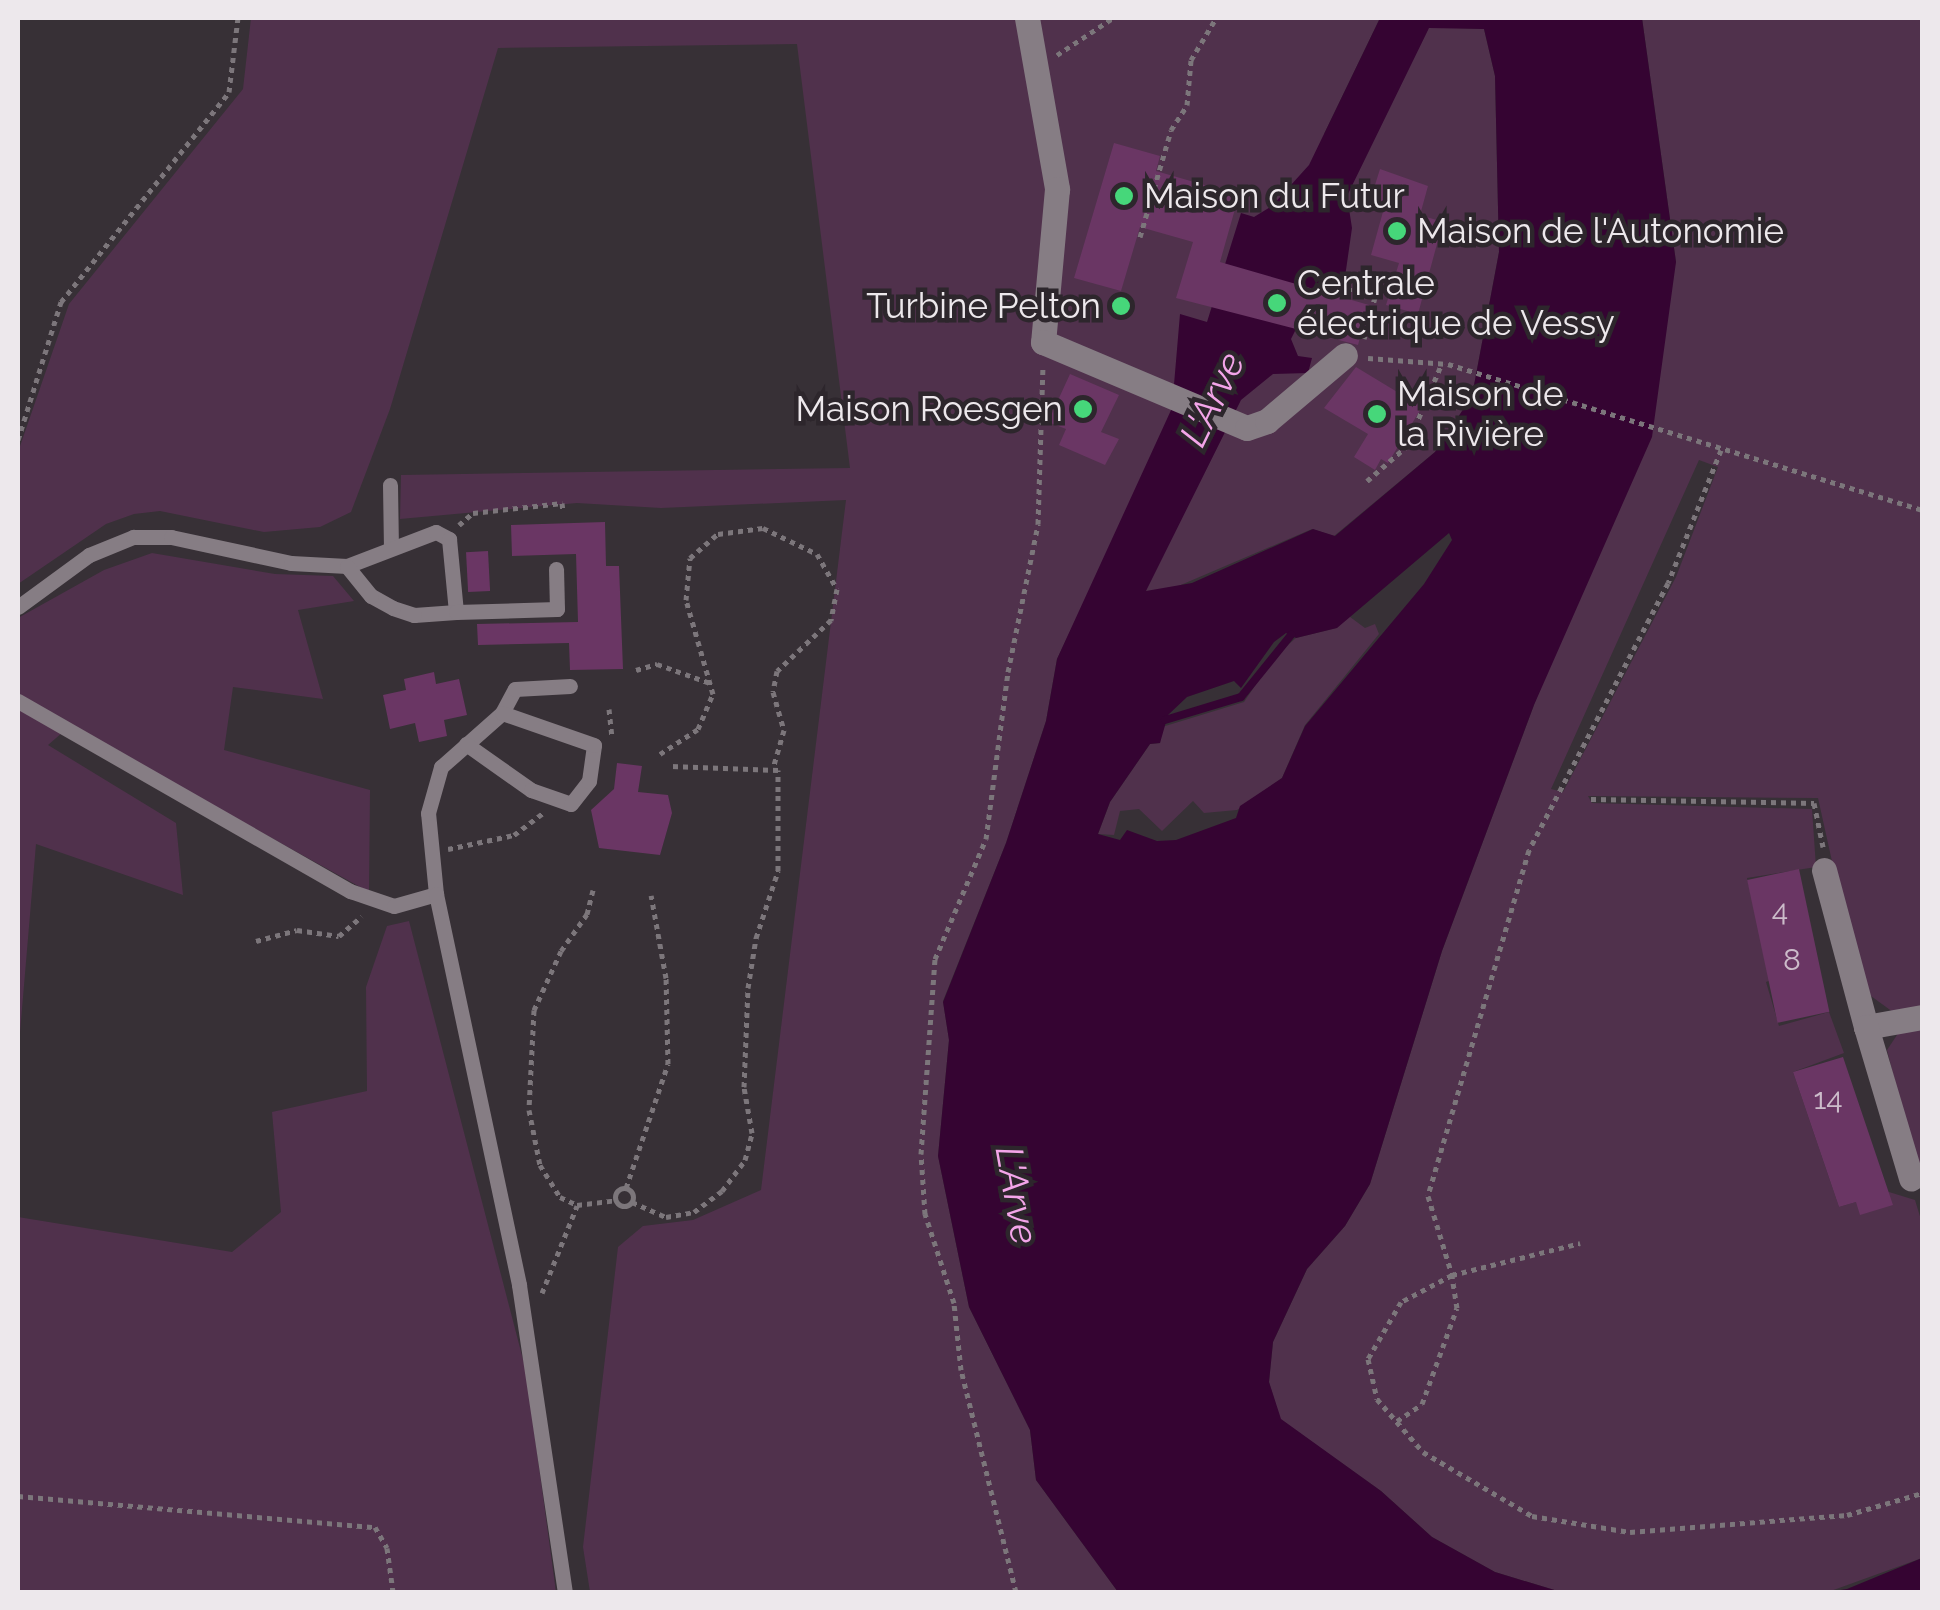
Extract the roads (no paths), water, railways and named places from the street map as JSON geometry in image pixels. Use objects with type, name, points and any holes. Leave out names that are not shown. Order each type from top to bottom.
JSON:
[{"type":"street","points":[[1026,18],[1057,189],[1044,342],[1230,423],[1262,424],[1346,356]]},
{"type":"street","points":[[1824,870],[1911,1178]]},
{"type":"street","points":[[1866,1027],[1922,1018]]},
{"type":"lane","points":[[390,485],[391,546]]},
{"type":"lane","points":[[18,607],[89,555],[133,538],[171,538],[291,563],[347,566],[429,533],[449,539],[456,612]]},
{"type":"lane","points":[[347,566],[371,596],[393,608],[456,612],[557,610],[556,569]]},
{"type":"lane","points":[[565,1592],[527,1334],[430,852],[435,780],[466,744],[502,713],[515,689],[570,686]]},
{"type":"lane","points":[[18,702],[375,902],[402,905],[436,894]]},
{"type":"lane","points":[[466,744],[531,790],[571,804],[581,792],[594,746],[502,713]]},
{"type":"water","name":"L'Arve","points":[[1380,18],[1642,18],[1676,262],[1652,437],[1534,705],[1442,951],[1370,1184],[1345,1226],[1307,1269],[1273,1342],[1269,1382],[1281,1419],[1381,1491],[1432,1537],[1495,1572],[1561,1592],[1118,1592],[1036,1480],[1030,1430],[969,1307],[938,1156],[949,1040],[943,1002],[1006,843],[1046,721],[1057,659],[1172,408],[1180,314],[1207,322],[1241,213],[1254,217],[1272,206],[1309,165]],"holes":[[[1429,28],[1484,29],[1495,76],[1499,252],[1472,396],[1435,452],[1335,536],[1313,529],[1192,583],[1146,591],[1241,400],[1273,374],[1308,373],[1312,358],[1298,356],[1291,339],[1317,287],[1336,293],[1338,282],[1344,284],[1352,228],[1347,196]],[[1449,533],[1452,540],[1424,584],[1305,726],[1282,778],[1240,806],[1236,818],[1176,840],[1157,841],[1127,830],[1120,840],[1098,834],[1110,802],[1150,744],[1160,743],[1168,715],[1187,697],[1234,681],[1241,688],[1274,642],[1286,633],[1296,638],[1337,628]]]},
{"type":"water","points":[[1922,1558],[1922,1592],[1828,1592],[1847,1589]]},
{"type":"waterway","points":[[1165,720],[1241,697],[1291,635]]},
{"type":"place","name":"Maison du Futur","points":[[1124,196]]},
{"type":"place","name":"Maison de l'Autonomie","points":[[1397,231]]},
{"type":"place","name":"Centrale électrique de Vessy","points":[[1277,303]]},
{"type":"place","name":"Turbine Pelton","points":[[1121,306]]},
{"type":"place","name":"Maison Roesgen","points":[[1083,409]]},
{"type":"place","name":"Maison de la Rivière","points":[[1377,414]]}]
